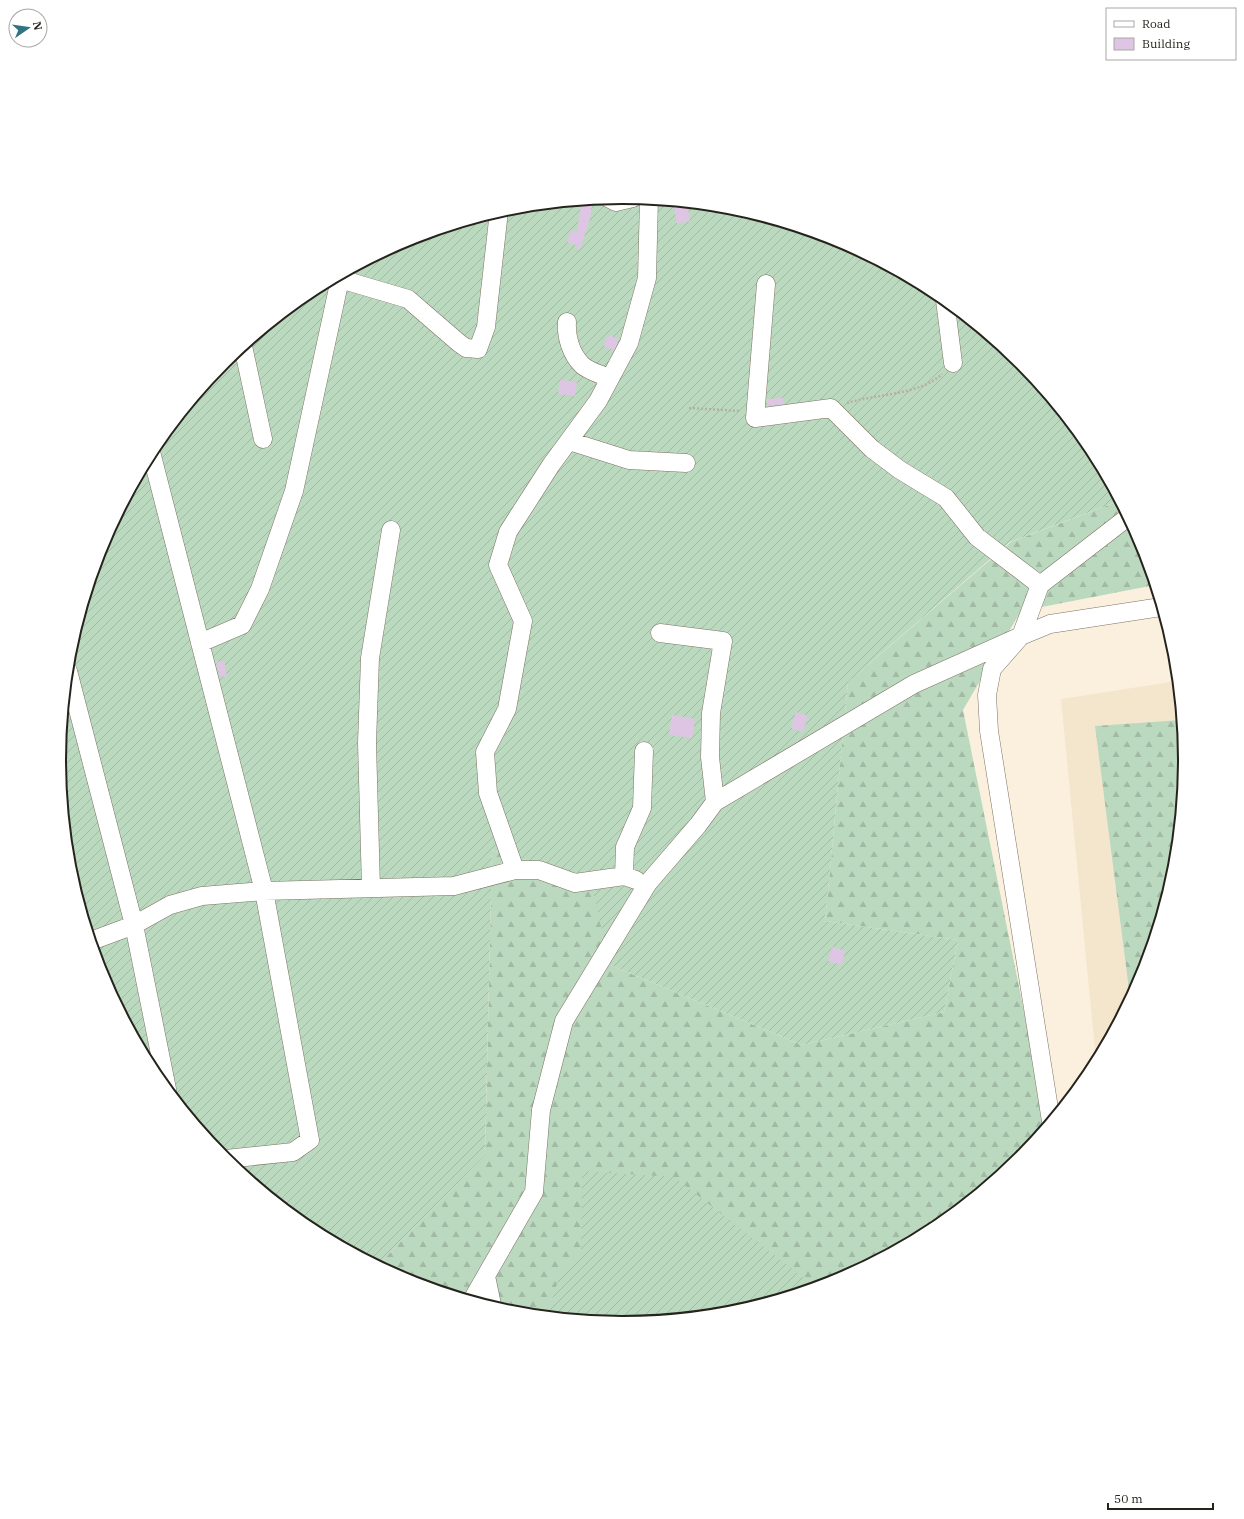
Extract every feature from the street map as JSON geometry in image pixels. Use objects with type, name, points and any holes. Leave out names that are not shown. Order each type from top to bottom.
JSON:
[{"type":"lane","points":[[514,870],[488,793],[485,752],[507,709],[523,621],[498,565],[508,532],[551,465],[598,401],[629,343],[647,278],[649,205]]},
{"type":"lane","points":[[343,278],[408,299],[459,343],[466,348],[478,349],[486,327],[498,217]]},
{"type":"lane","points":[[200,643],[242,625],[260,589],[294,491],[338,282]]},
{"type":"lane","points":[[766,284],[755,418],[831,408],[872,449],[900,470],[946,498],[977,537],[1040,585]]},
{"type":"lane","points":[[946,308],[953,363]]},
{"type":"lane","points":[[567,322],[566,330],[571,351],[582,366],[610,378]]},
{"type":"lane","points":[[244,351],[263,439]]},
{"type":"lane","points":[[569,441],[629,460],[686,463]]},
{"type":"lane","points":[[153,461],[264,891],[310,1140],[293,1152],[234,1158]]},
{"type":"lane","points":[[1049,1115],[989,731],[987,695],[992,669],[1021,636],[1040,585],[1124,520]]},
{"type":"lane","points":[[370,888],[367,743],[370,658],[391,530]]},
{"type":"lane","points":[[474,1296],[534,1192],[541,1110],[564,1021],[648,883],[698,826],[715,802],[914,684],[1021,636],[1050,624],[1156,608]]},
{"type":"lane","points":[[660,633],[723,642],[711,712],[710,757],[715,802]]},
{"type":"lane","points":[[71,684],[134,925],[164,1074]]},
{"type":"lane","points":[[624,876],[625,847],[642,808],[644,751]]},
{"type":"lane","points":[[96,939],[134,925],[170,905],[202,896],[264,891],[454,886],[514,870],[539,870],[575,883],[624,876],[648,883]]},
{"type":"lane","points":[[486,1276],[491,1300]]},
{"type":"path","points":[[831,408],[856,400],[901,392],[934,382],[953,363]]},
{"type":"path","points":[[688,408],[756,412]]},
{"type":"shaded area","points":[[1172,682],[1177,723],[1177,796],[1167,868],[1159,903],[1136,972],[1104,1038],[1095,1051],[1061,699]]},
{"type":"green space","points":[[622,204],[695,208],[766,222],[801,233],[868,261],[900,278],[931,297],[989,341],[1040,393],[1063,421],[1104,482],[1115,503],[1010,542],[848,682],[825,921],[958,940],[944,1012],[802,1045],[610,965],[590,879],[492,850],[485,1155],[382,1261],[344,1241],[313,1222],[255,1178],[204,1126],[181,1098],[160,1068],[140,1037],[108,972],[85,903],[71,832],[67,796],[67,723],[77,651],[85,616],[96,581],[108,547],[140,481],[181,421],[204,393],[255,341],[284,318],[313,297],[376,261],[443,233],[478,222],[549,208],[586,205]]},
{"type":"green space","points":[[1115,503],[1136,547],[1150,586],[1021,611],[963,710],[1046,1119],[1040,1126],[989,1178],[931,1222],[868,1258],[804,1285],[804,1278],[560,1283],[549,1311],[478,1297],[443,1286],[382,1261],[485,1155],[492,850],[591,879],[610,965],[802,1045],[944,1012],[958,940],[825,921],[848,682],[1011,542]]},
{"type":"green space","points":[[1177,720],[1177,796],[1167,868],[1159,903],[1148,938],[1129,988],[1095,726]]},
{"type":"green space","points":[[582,1171],[674,1177],[804,1278],[804,1285],[766,1297],[695,1311],[622,1316],[548,1311],[559,1278],[581,1257]]},
{"type":"building","points":[[581,205],[592,205],[590,219],[580,249],[575,248],[576,245],[567,242],[571,230],[577,232]]},
{"type":"building","points":[[674,206],[688,207],[690,221],[677,224]]},
{"type":"building","points":[[607,335],[619,339],[614,350],[604,347]]},
{"type":"building","points":[[560,380],[577,382],[575,396],[558,394]]},
{"type":"building","points":[[784,398],[784,404],[767,406],[767,399]]},
{"type":"building","points":[[224,661],[227,676],[220,677],[216,662]]},
{"type":"building","points":[[796,712],[808,716],[803,732],[791,728]]},
{"type":"building","points":[[672,715],[695,719],[692,738],[669,735]]},
{"type":"building","points":[[832,947],[845,951],[842,965],[828,961]]}]
